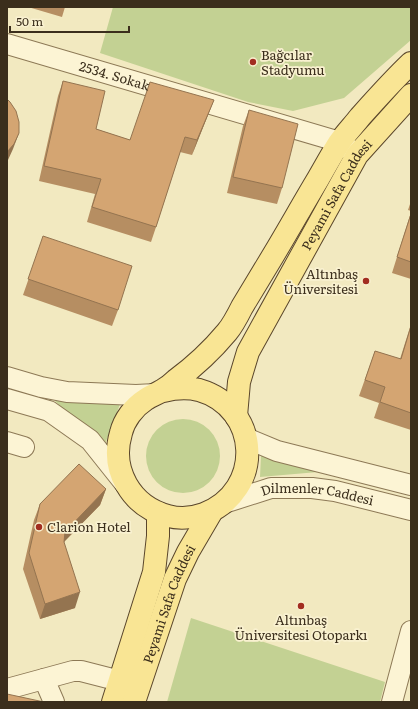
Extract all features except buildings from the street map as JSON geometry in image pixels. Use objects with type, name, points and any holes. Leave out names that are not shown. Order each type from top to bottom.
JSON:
[{"type":"main road","points":[[159,393],[178,388],[193,388],[222,400],[233,410],[241,423],[246,438],[248,455],[245,472],[238,488],[218,507],[199,516],[185,518],[171,517],[146,507],[136,499],[128,488],[120,470],[117,451],[121,431],[130,413],[145,400],[159,393],[200,361],[228,331],[340,142],[387,86],[411,63]]},
{"type":"main road","name":"Peyami Safa Caddesi","points":[[236,416],[239,382],[248,352],[357,155],[411,95]]},
{"type":"main road","name":"Peyami Safa Caddesi","points":[[134,702],[175,579],[188,552],[218,507]]},
{"type":"main road","name":"Peyami Safa Caddesi","points":[[113,702],[154,572],[158,536],[158,513]]},
{"type":"street","name":"2534. Sokak","points":[[7,44],[340,142],[357,155]]},
{"type":"street","points":[[7,377],[41,387],[67,392],[136,395],[159,393]]},
{"type":"street","points":[[7,399],[49,411],[90,440],[128,488]]},
{"type":"street","name":"Dilmenler Caddesi","points":[[246,438],[277,451],[411,484]]},
{"type":"street","name":"Dilmenler Caddesi","points":[[218,507],[271,488],[312,488],[335,491],[411,510]]},
{"type":"street","points":[[392,702],[411,631]]},
{"type":"street","points":[[7,689],[74,671],[81,671],[120,681]]},
{"type":"street","points":[[44,679],[54,702]]},
{"type":"green space","name":"Bağcılar Stadyumu","points":[[113,7],[411,7],[411,40],[344,98],[293,111],[248,102],[100,53]]},
{"type":"green space","points":[[56,397],[122,399],[105,444],[99,443],[55,401]]},
{"type":"green space","points":[[176,419],[190,419],[204,425],[214,435],[220,449],[218,470],[214,477],[204,487],[190,493],[176,493],[162,487],[152,477],[146,463],[146,449],[152,435],[162,425]]},
{"type":"green space","points":[[261,455],[318,472],[260,477]]},
{"type":"green space","points":[[191,618],[385,682],[380,702],[167,702]]},
{"type":"place","name":"Bağcılar Stadyumu","points":[[253,62]]},
{"type":"place","name":"Altınbaş Üniversitesi","points":[[366,281]]},
{"type":"place","name":"Clarion Hotel","points":[[39,527]]},
{"type":"place","name":"Altınbaş Üniversitesi Otoparkı","points":[[301,606]]}]
